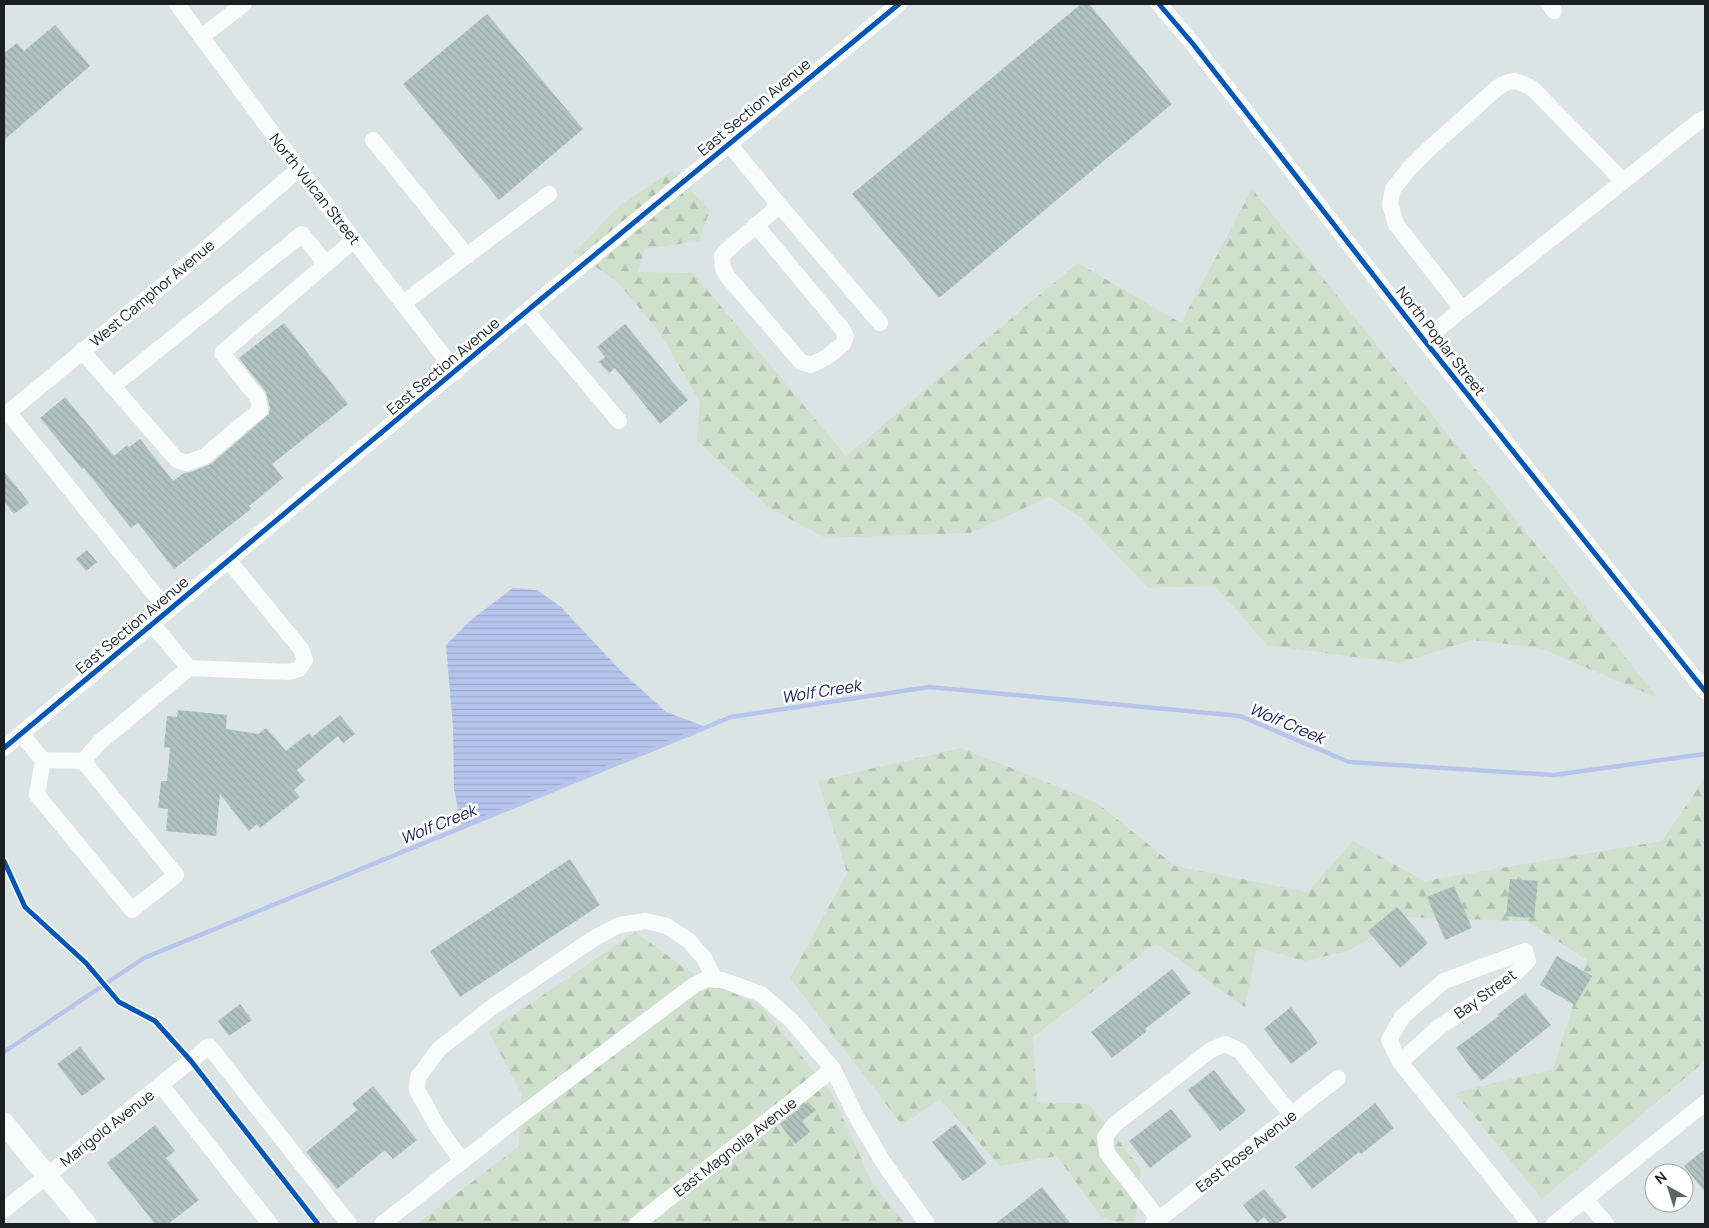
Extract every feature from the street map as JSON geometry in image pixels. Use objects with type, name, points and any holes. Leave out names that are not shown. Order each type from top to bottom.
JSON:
[{"type":"main road","points":[[4,1122],[86,1224]]},
{"type":"street","name":"North Vulcan Street","points":[[177,4],[299,169],[456,372]]},
{"type":"street","points":[[201,37],[244,4]]},
{"type":"street","name":"East Section Avenue","points":[[4,748],[899,4]]},
{"type":"street","name":"North Poplar Street","points":[[1159,4],[1193,44],[1424,340],[1705,691]]},
{"type":"street","points":[[1462,309],[1396,224],[1390,204],[1393,189],[1408,170],[1497,88],[1507,81],[1518,81],[1532,88],[1624,181]]},
{"type":"street","points":[[1424,340],[1705,118]]},
{"type":"street","points":[[373,140],[466,256]]},
{"type":"street","points":[[729,144],[880,323]]},
{"type":"street","name":"West Camphor Avenue","points":[[6,414],[299,169]]},
{"type":"street","points":[[403,303],[549,194]]},
{"type":"street","points":[[756,225],[844,330],[846,336],[843,344],[819,362],[811,365],[801,362],[724,270],[722,256],[756,225],[776,207],[775,200]]},
{"type":"street","points":[[112,386],[302,234],[326,264]]},
{"type":"street","points":[[82,351],[177,460],[187,463],[205,456],[260,410],[258,398],[222,353],[354,240]]},
{"type":"street","points":[[527,312],[619,421]]},
{"type":"street","points":[[6,414],[168,611]]},
{"type":"street","points":[[83,761],[100,742],[188,668],[288,672],[299,669],[305,660],[301,648],[229,561]]},
{"type":"street","points":[[152,624],[188,668]]},
{"type":"street","points":[[20,734],[43,760],[83,761],[176,875],[132,910],[37,795],[43,760]]},
{"type":"street","points":[[462,1162],[437,1126],[417,1090],[418,1077],[438,1049],[491,1008],[593,939],[619,925],[646,921],[667,926],[689,942],[704,958],[715,980]]},
{"type":"street","name":"Bay Street","points":[[1400,1062],[1438,1028],[1507,981],[1528,961],[1525,951],[1444,981],[1402,1017],[1388,1040],[1400,1062],[1530,1224]]},
{"type":"street","points":[[382,1224],[694,985],[707,979],[722,980],[761,994],[792,1020],[833,1070],[855,1114],[883,1162],[927,1224]]},
{"type":"street","points":[[1156,1222],[1107,1153],[1105,1137],[1114,1125],[1211,1050],[1225,1044],[1240,1051],[1292,1115]]},
{"type":"street","name":"Marigold Avenue","points":[[4,1210],[209,1046],[349,1224]]},
{"type":"street","name":"East Magnolia Avenue","points":[[637,1224],[833,1070]]},
{"type":"street","name":"East Rose Avenue","points":[[1156,1222],[1338,1078]]},
{"type":"street","points":[[161,1085],[270,1224]]},
{"type":"street","points":[[1554,1224],[1705,1103]]},
{"type":"street","points":[[1585,1199],[1606,1224]]},
{"type":"green space","points":[[672,171],[710,210],[699,241],[645,249],[638,272],[693,273],[846,456],[1078,263],[1181,323],[1252,189],[1658,698],[1540,648],[1472,640],[1400,663],[1267,645],[1215,586],[1148,588],[1080,517],[1049,497],[970,533],[825,538],[770,508],[697,441],[700,402],[660,333],[617,281],[574,253],[620,205]]},
{"type":"green space","points":[[961,748],[1096,802],[1175,866],[1308,892],[1353,841],[1424,881],[1662,841],[1704,779],[1705,1061],[1542,1199],[1455,1093],[1553,1069],[1587,960],[1527,921],[1405,917],[1348,951],[1304,961],[1257,947],[1245,1007],[1156,943],[1033,1037],[1037,1102],[1089,1104],[1141,1169],[1135,1224],[1123,1224],[1101,1217],[1057,1156],[1000,1166],[940,1099],[902,1125],[790,978],[847,873],[818,781]]},
{"type":"green space","points":[[635,932],[689,971],[762,1007],[832,1094],[872,1183],[905,1224],[417,1224],[519,1146],[521,1093],[489,1032]]},
{"type":"water","points":[[513,588],[537,590],[561,607],[621,671],[666,712],[706,727],[462,828],[454,789],[453,727],[446,645],[471,620]]},
{"type":"building","points":[[1081,4],[1089,4],[1172,104],[939,298],[852,194]]},
{"type":"building","points":[[487,14],[583,129],[499,200],[403,84]]},
{"type":"building","points":[[55,25],[90,66],[4,140],[4,53],[17,43],[24,51]]},
{"type":"building","points":[[284,323],[348,404],[272,464],[283,478],[249,506],[251,509],[174,569],[138,523],[131,528],[84,468],[82,469],[40,418],[65,397],[114,456],[127,445],[129,447],[140,439],[173,481],[184,473],[211,464],[269,414],[270,408],[266,392],[239,358]]},
{"type":"building","points":[[625,324],[688,400],[660,424],[615,368],[609,373],[599,362],[605,357],[597,347]]},
{"type":"building","points":[[4,471],[29,503],[14,514],[4,502]]},
{"type":"building","points":[[87,550],[97,562],[86,571],[76,559]]},
{"type":"building","points":[[178,710],[227,715],[226,729],[258,734],[266,728],[286,751],[309,733],[312,737],[340,715],[355,734],[343,743],[338,736],[297,770],[305,780],[294,790],[300,797],[260,828],[257,824],[249,831],[220,794],[216,836],[166,831],[168,809],[158,808],[161,781],[167,781],[170,748],[164,747],[167,716],[177,717]]},
{"type":"building","points":[[570,859],[600,905],[460,997],[430,951]]},
{"type":"building","points":[[1510,879],[1538,881],[1534,918],[1506,916]]},
{"type":"building","points":[[1454,886],[1472,928],[1445,940],[1427,897]]},
{"type":"building","points":[[1397,907],[1428,943],[1400,968],[1368,931]]},
{"type":"building","points":[[1557,956],[1592,976],[1575,1005],[1540,985]]},
{"type":"building","points":[[1172,969],[1191,993],[1112,1058],[1091,1032]]},
{"type":"building","points":[[1525,993],[1551,1025],[1481,1081],[1456,1048],[1499,1016],[1497,1015]]},
{"type":"building","points":[[240,1004],[252,1020],[229,1036],[218,1021]]},
{"type":"building","points":[[1291,1007],[1318,1043],[1291,1064],[1264,1029]]},
{"type":"building","points":[[80,1047],[105,1079],[82,1096],[57,1064]]},
{"type":"building","points":[[1214,1070],[1246,1111],[1220,1131],[1188,1090]]},
{"type":"building","points":[[373,1086],[417,1140],[393,1159],[385,1150],[337,1189],[306,1152],[357,1110],[352,1104]]},
{"type":"building","points":[[808,1102],[816,1110],[802,1121],[810,1132],[795,1144],[780,1124]]},
{"type":"building","points":[[1375,1103],[1394,1128],[1361,1154],[1359,1152],[1312,1189],[1295,1167]]},
{"type":"building","points":[[1171,1109],[1192,1136],[1150,1168],[1129,1141]]},
{"type":"building","points":[[956,1124],[987,1163],[963,1181],[932,1142]]},
{"type":"building","points":[[155,1125],[175,1151],[166,1158],[199,1200],[168,1224],[155,1224],[107,1163]]},
{"type":"building","points":[[1705,1149],[1705,1192],[1694,1178],[1694,1163],[1688,1163]]},
{"type":"building","points":[[1042,1187],[1071,1224],[995,1224]]},
{"type":"building","points":[[1264,1189],[1287,1217],[1277,1224],[1270,1224],[1264,1217],[1257,1223],[1243,1205]]},
{"type":"waterway","name":"Wolf Creek","points":[[4,1052],[144,958],[731,717],[929,687],[1240,716],[1349,762],[1554,775],[1705,754]]},
{"type":"cycle path","points":[[4,748],[540,300],[899,4]]},
{"type":"cycle path","points":[[1159,4],[1193,44],[1424,340],[1705,691]]},
{"type":"cycle path","points":[[4,861],[25,907],[86,963],[119,1002],[155,1021],[191,1061],[318,1224]]}]
